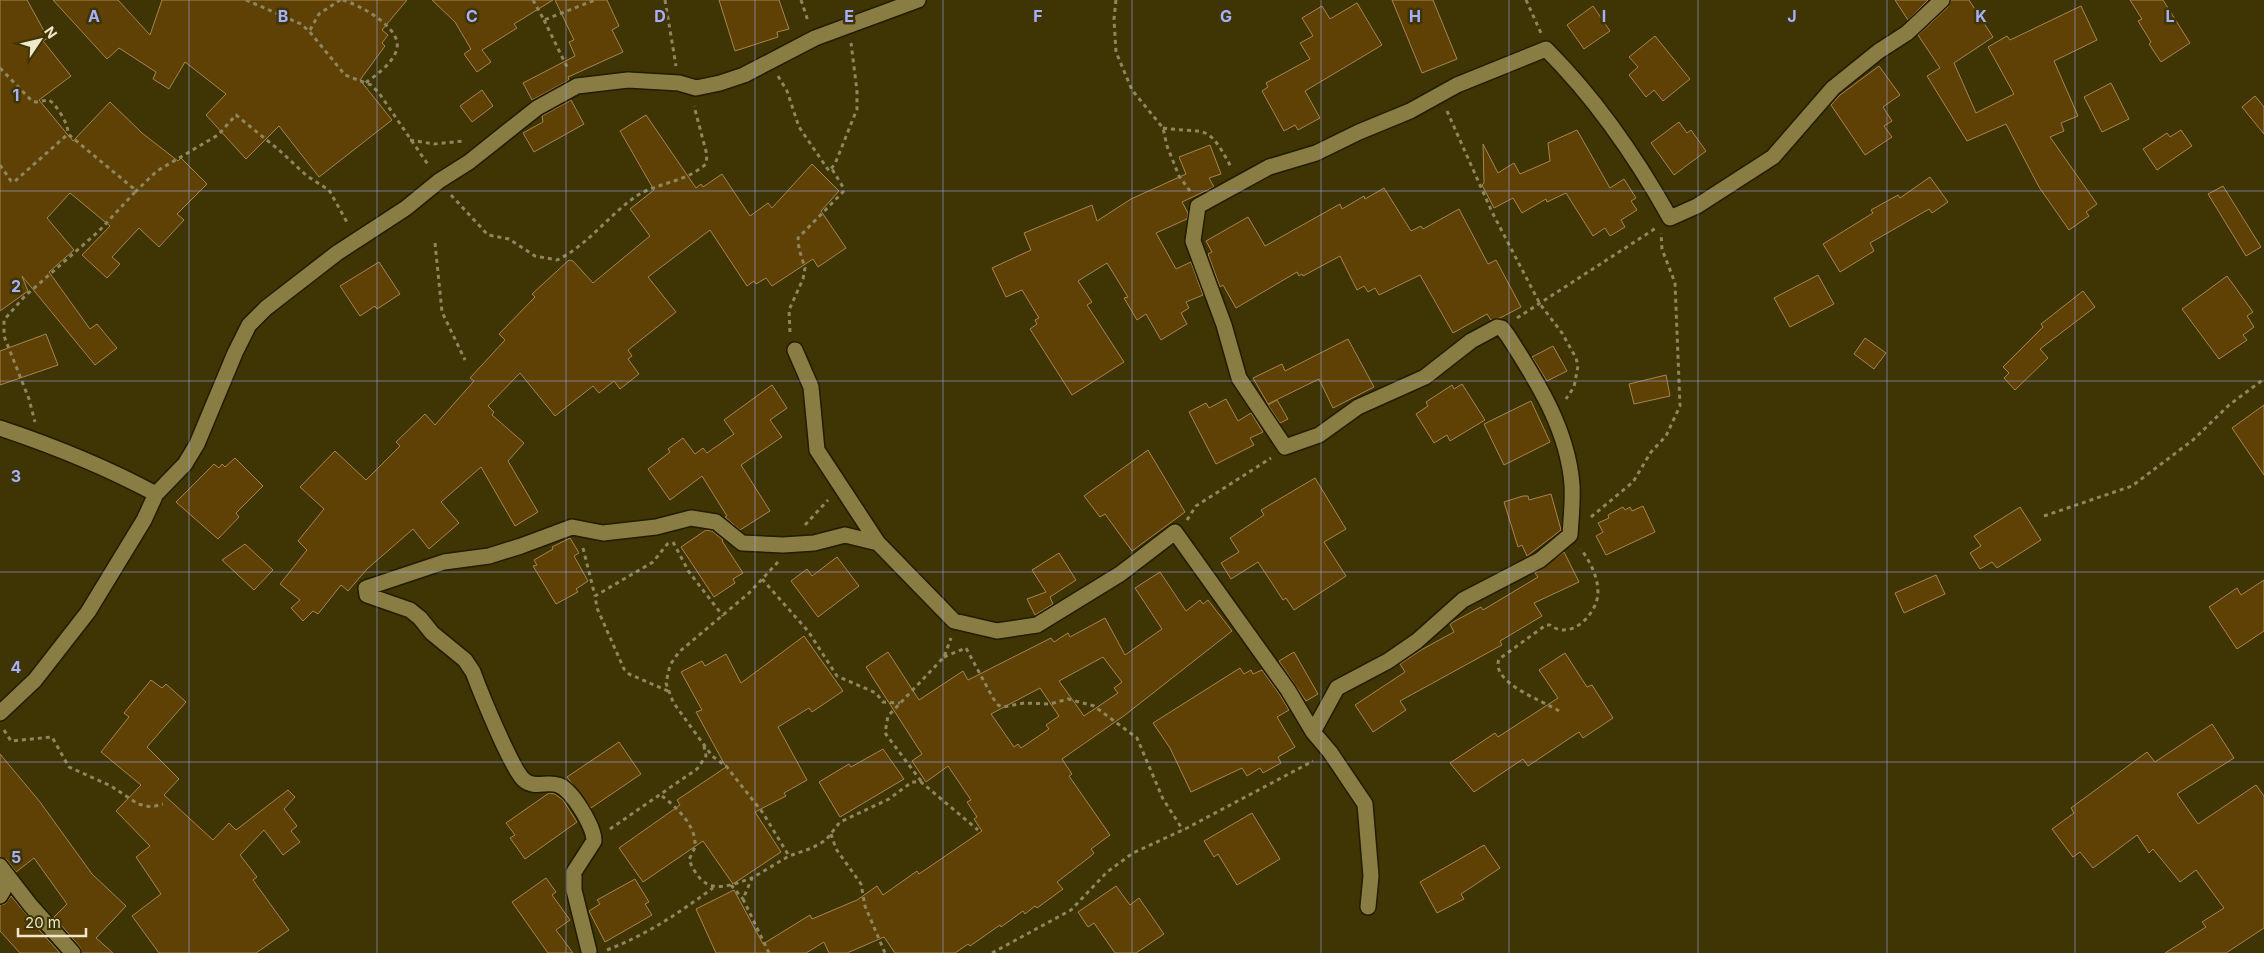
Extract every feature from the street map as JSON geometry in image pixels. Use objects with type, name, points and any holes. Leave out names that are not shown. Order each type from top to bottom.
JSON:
[{"type":"street","points":[[0,713],[34,680],[88,612],[144,520],[156,494],[185,464],[197,444],[248,325],[266,308],[357,240],[406,208],[439,181],[469,162],[538,108],[577,86],[628,80],[679,83],[696,88],[744,75],[815,38],[918,0]]},
{"type":"street","points":[[1313,732],[1337,688],[1388,661],[1417,642],[1463,600],[1540,560],[1570,533],[1572,485],[1565,446],[1554,417],[1525,363],[1502,328],[1490,329],[1425,377],[1358,407],[1318,435],[1285,447],[1239,378],[1224,325],[1193,241],[1198,206],[1246,178],[1269,168],[1316,153],[1359,132],[1410,111],[1440,94],[1546,49],[1616,131],[1640,164],[1670,218],[1697,206],[1773,157],[1833,88],[1879,50],[1907,34],[1942,0]]},
{"type":"street","points":[[795,350],[811,387],[817,450],[878,543],[954,620],[997,631],[1038,625],[1120,574],[1175,532],[1288,690],[1313,732],[1330,752],[1365,804],[1371,876],[1368,907]]},
{"type":"street","points":[[0,428],[38,440],[118,474],[156,494]]},
{"type":"street","points":[[589,951],[574,890],[574,872],[594,841],[591,825],[567,792],[557,784],[534,785],[524,780],[465,660],[432,633],[420,618],[410,610],[372,597],[365,591],[369,586],[444,562],[489,556],[572,527],[603,534],[656,527],[691,518],[716,522],[742,543],[791,544],[814,542],[845,535],[878,543]]},
{"type":"street","points":[[0,896],[3,890],[2,869]]},
{"type":"street","points":[[2,869],[31,906],[73,953]]},
{"type":"path","points":[[246,0],[301,24],[345,75],[365,83],[379,93],[439,181],[488,235],[509,239],[535,256],[556,260],[582,244],[635,197],[657,187],[679,181],[706,164],[707,155],[693,99],[696,88]]},
{"type":"path","points":[[309,31],[319,14],[341,0],[373,14],[391,30],[397,41],[396,53],[376,76],[365,83]]},
{"type":"path","points":[[533,0],[577,86]]},
{"type":"path","points":[[544,20],[595,0]]},
{"type":"path","points":[[665,0],[679,83]]},
{"type":"path","points":[[1116,0],[1114,19],[1116,52],[1132,90],[1163,128],[1167,146],[1179,176],[1198,206]]},
{"type":"path","points":[[1526,0],[1546,49]]},
{"type":"path","points":[[832,169],[857,109],[857,91],[850,42],[855,23]]},
{"type":"path","points":[[766,63],[781,81],[796,120],[806,139],[826,168],[829,171],[832,169]]},
{"type":"path","points":[[0,68],[32,101],[49,100],[54,103],[68,128],[68,134],[14,182],[11,181],[0,165]]},
{"type":"path","points":[[1440,94],[1492,212],[1540,304],[1562,332],[1576,358],[1578,366],[1574,387],[1554,417]]},
{"type":"path","points":[[38,440],[29,399],[4,336],[4,320],[24,297],[99,231],[156,171],[218,135],[236,115],[307,176],[329,190],[357,240]]},
{"type":"path","points":[[1163,128],[1188,129],[1208,134],[1220,147],[1231,167],[1246,178]]},
{"type":"path","points":[[68,134],[133,188],[135,192]]},
{"type":"path","points":[[410,140],[434,144],[468,140]]},
{"type":"path","points":[[795,350],[790,330],[790,310],[803,279],[805,268],[799,249],[798,238],[843,192],[843,187],[832,169]]},
{"type":"path","points":[[1502,328],[1660,225],[1662,249],[1675,284],[1680,406],[1666,436],[1651,452],[1633,482],[1623,488],[1599,512],[1570,533],[1589,561],[1595,574],[1598,594],[1592,610],[1570,631],[1560,632],[1550,624],[1546,625],[1499,659],[1497,663],[1499,674],[1512,686],[1559,711]]},
{"type":"path","points":[[435,243],[442,312],[464,360]]},
{"type":"path","points":[[2044,516],[2132,486],[2193,440],[2229,405],[2264,379]]},
{"type":"path","points":[[1175,532],[1184,525],[1196,506],[1213,493],[1258,468],[1285,447]]},
{"type":"path","points":[[789,856],[763,813],[726,766],[712,756],[703,743],[668,691],[666,677],[670,665],[679,652],[723,616],[775,566],[791,544],[842,487]]},
{"type":"path","points":[[582,528],[584,555],[597,608],[624,669],[629,674],[668,691]]},
{"type":"path","points":[[595,596],[653,562],[664,551],[672,538],[688,572],[723,616]]},
{"type":"path","points":[[762,579],[808,631],[837,676],[876,693],[883,702],[900,703]]},
{"type":"path","points":[[954,620],[950,642],[944,656],[888,716],[884,733],[921,782],[978,830]]},
{"type":"path","points":[[944,656],[966,648],[993,698],[998,705],[1003,707],[1024,703],[1050,704],[1068,699],[1094,706],[1137,738],[1162,799],[1183,830]]},
{"type":"path","points":[[0,723],[11,741],[52,737],[68,767],[111,786],[138,804],[151,807],[163,804]]},
{"type":"path","points":[[594,841],[628,816],[662,796],[697,769],[706,756],[703,743]]},
{"type":"path","points":[[992,953],[1071,910],[1106,872],[1133,853],[1183,830],[1330,752]]},
{"type":"path","points":[[662,796],[675,806],[692,831],[695,847],[689,860],[706,885],[714,887],[731,885],[752,878],[789,856],[812,848],[831,833],[840,822],[872,808],[912,782],[921,782]]},
{"type":"path","points":[[831,833],[836,849],[862,884],[863,901],[885,953]]},
{"type":"path","points":[[743,899],[752,878]]},
{"type":"path","points":[[731,885],[743,899],[769,953]]},
{"type":"path","points":[[589,951],[601,953],[631,941],[669,919],[714,887]]},
{"type":"path","points":[[1003,953],[1004,947]]},
{"type":"building","points":[[0,0],[27,0],[48,38],[43,41],[71,76],[39,100],[73,141],[110,102],[142,133],[178,161],[181,158],[207,184],[177,214],[184,220],[159,247],[139,228],[112,257],[120,264],[107,278],[82,255],[110,226],[70,193],[47,218],[74,250],[49,272],[90,329],[97,324],[117,348],[95,365],[22,276],[28,291],[0,311]]},
{"type":"building","points":[[53,0],[118,0],[150,35],[162,0],[407,0],[382,30],[388,35],[382,43],[385,46],[360,80],[392,120],[319,177],[279,126],[246,159],[206,115],[226,94],[185,62],[169,89],[153,79],[156,72],[119,48],[107,59]]},
{"type":"building","points":[[432,0],[553,0],[514,24],[517,28],[482,50],[491,62],[477,72],[464,54],[471,49],[455,22]]},
{"type":"building","points":[[555,0],[607,0],[619,26],[612,30],[623,52],[568,77],[569,80],[532,100],[523,83],[575,56],[569,42],[574,40]]},
{"type":"building","points":[[719,0],[779,0],[789,29],[777,32],[778,37],[735,51]]},
{"type":"building","points":[[1392,0],[1433,0],[1457,59],[1422,73]]},
{"type":"building","points":[[1895,0],[1928,0],[1908,20]]},
{"type":"building","points":[[1951,0],[1969,0],[1993,37],[1954,63],[1976,113],[2014,94],[1988,47],[2007,36],[2010,40],[2081,6],[2097,40],[2054,61],[2078,116],[2061,123],[2064,131],[2050,137],[2097,204],[2086,212],[2089,216],[2069,230],[2039,187],[2006,124],[1967,141],[1927,76],[1940,68],[1918,35],[1948,7]]},
{"type":"building","points":[[2130,0],[2163,0],[2190,43],[2161,62],[2149,44],[2151,42],[2138,21],[2142,19]]},
{"type":"building","points":[[1357,3],[1382,45],[1305,91],[1320,118],[1298,130],[1295,125],[1284,131],[1262,91],[1268,87],[1266,83],[1310,59],[1300,43],[1313,36],[1302,18],[1322,6],[1330,19]]},
{"type":"building","points":[[1593,6],[1610,31],[1584,49],[1567,25]]},
{"type":"building","points":[[1655,36],[1690,79],[1663,101],[1654,90],[1646,97],[1629,75],[1638,67],[1629,57]]},
{"type":"building","points":[[1879,66],[1900,95],[1883,107],[1892,121],[1884,126],[1892,137],[1865,155],[1831,105],[1840,95]]},
{"type":"building","points":[[2111,83],[2129,119],[2102,132],[2084,97]]},
{"type":"building","points":[[482,90],[493,106],[472,122],[460,106]]},
{"type":"building","points":[[2255,96],[2264,107],[2264,134],[2242,107]]},
{"type":"building","points":[[571,100],[584,124],[534,152],[523,133],[543,122],[542,116]]},
{"type":"building","points":[[646,115],[696,188],[701,184],[703,187],[722,174],[750,216],[768,203],[772,208],[812,164],[839,191],[821,211],[846,248],[818,267],[813,259],[772,286],[766,278],[756,284],[754,281],[747,286],[710,230],[648,277],[676,312],[628,350],[632,356],[628,359],[639,374],[620,389],[614,381],[599,393],[593,386],[555,416],[520,373],[488,406],[494,412],[492,415],[524,443],[508,461],[538,512],[515,526],[481,467],[441,502],[459,523],[429,549],[413,529],[367,569],[348,591],[341,585],[318,614],[313,611],[303,621],[291,608],[300,600],[280,584],[307,550],[298,541],[324,509],[300,487],[335,451],[366,480],[400,446],[396,442],[425,414],[435,425],[474,381],[470,378],[505,340],[499,334],[535,297],[532,294],[569,260],[573,261],[593,283],[650,236],[630,209],[654,190],[620,131]]},
{"type":"building","points":[[1679,122],[1687,133],[1691,130],[1706,151],[1674,175],[1651,143]]},
{"type":"building","points":[[1577,130],[1610,188],[1624,179],[1636,198],[1631,201],[1637,210],[1621,220],[1625,227],[1610,236],[1605,228],[1593,236],[1566,193],[1547,202],[1546,199],[1522,213],[1513,198],[1494,208],[1482,185],[1484,183],[1483,144],[1498,173],[1514,163],[1520,174],[1550,161],[1548,143]]},
{"type":"building","points":[[2181,130],[2192,146],[2157,170],[2143,149],[2167,133],[2170,137]]},
{"type":"building","points":[[1210,145],[1221,174],[1209,178],[1214,187],[1182,202],[1188,213],[1187,219],[1156,233],[1176,269],[1191,262],[1203,295],[1186,302],[1189,308],[1181,313],[1187,324],[1161,340],[1146,314],[1137,320],[1124,298],[1128,297],[1107,263],[1078,281],[1092,302],[1087,305],[1124,362],[1072,395],[1030,329],[1037,324],[1035,320],[1039,318],[1022,290],[1006,297],[992,268],[1031,250],[1024,233],[1092,205],[1097,221],[1131,199],[1186,174],[1179,157]]},
{"type":"building","points":[[1930,177],[1948,202],[1932,213],[1929,209],[1870,243],[1874,251],[1840,272],[1823,244],[1873,213],[1871,210],[1898,195],[1900,198]]},
{"type":"building","points":[[2223,186],[2261,247],[2246,256],[2208,194]]},
{"type":"building","points":[[1384,188],[1411,231],[1421,226],[1423,229],[1459,209],[1488,264],[1496,260],[1521,307],[1500,318],[1491,320],[1487,314],[1453,333],[1420,275],[1379,295],[1375,288],[1368,292],[1364,286],[1357,290],[1340,256],[1303,276],[1302,274],[1299,276],[1297,272],[1236,308],[1223,285],[1220,287],[1208,254],[1212,252],[1206,241],[1248,217],[1265,246],[1340,204],[1342,209],[1364,196],[1365,199]]},
{"type":"building","points":[[379,262],[400,294],[377,309],[375,306],[360,316],[340,286]]},
{"type":"building","points":[[1818,275],[1834,304],[1790,327],[1774,298]]},
{"type":"building","points":[[2227,276],[2253,312],[2247,316],[2254,327],[2243,335],[2247,340],[2219,359],[2182,309]]},
{"type":"building","points":[[2083,291],[2095,307],[2040,349],[2048,358],[2015,390],[2004,378],[2009,373],[2003,367],[2043,327],[2041,324]]},
{"type":"building","points":[[46,334],[58,365],[0,385],[0,351]]},
{"type":"building","points":[[1865,338],[1886,353],[1874,369],[1854,354]]},
{"type":"building","points":[[1348,339],[1374,387],[1333,408],[1319,379],[1268,404],[1253,378],[1282,364],[1285,371]]},
{"type":"building","points":[[1553,346],[1567,371],[1547,381],[1532,357]]},
{"type":"building","points":[[1666,375],[1670,396],[1634,404],[1629,384]]},
{"type":"building","points":[[1462,384],[1485,420],[1450,441],[1447,435],[1434,443],[1416,414],[1428,406],[1426,402],[1452,385],[1454,389]]},
{"type":"building","points":[[772,385],[787,408],[770,420],[782,437],[741,465],[770,511],[740,530],[725,517],[727,516],[702,476],[670,500],[648,469],[670,452],[668,449],[683,438],[695,454],[703,448],[707,453],[734,434],[724,420]]},
{"type":"building","points":[[1226,399],[1238,421],[1251,413],[1263,432],[1250,438],[1254,445],[1216,464],[1189,412],[1206,403],[1209,408]]},
{"type":"building","points":[[1277,400],[1288,419],[1280,423],[1268,405]]},
{"type":"building","points":[[1531,401],[1550,442],[1504,465],[1484,424]]},
{"type":"building","points":[[2264,405],[2264,475],[2232,428]]},
{"type":"building","points":[[1148,450],[1185,512],[1132,551],[1105,514],[1100,517],[1084,496]]},
{"type":"building","points":[[235,458],[263,486],[236,513],[239,517],[218,539],[176,502],[214,464],[219,468],[222,464],[225,467]]},
{"type":"building","points":[[1315,478],[1346,529],[1324,542],[1346,576],[1294,610],[1286,598],[1283,600],[1258,562],[1231,579],[1221,563],[1239,552],[1230,538],[1264,515],[1261,510]]},
{"type":"building","points":[[1551,494],[1561,530],[1527,556],[1522,545],[1518,547],[1504,502],[1523,496],[1528,496],[1529,500]]},
{"type":"building","points":[[1643,506],[1655,532],[1606,555],[1596,536],[1603,532],[1598,523],[1609,518],[1608,515],[1623,507],[1625,510],[1630,507],[1632,511]]},
{"type":"building","points":[[2020,507],[2041,540],[1997,568],[1992,562],[1980,569],[1970,553],[1981,546],[1974,536]]},
{"type":"building","points":[[706,530],[712,531],[723,540],[743,573],[733,579],[735,583],[714,597],[681,547]]},
{"type":"building","points":[[570,538],[579,553],[574,556],[588,581],[576,589],[578,592],[556,604],[533,566],[537,565],[534,560],[553,549],[552,547]]},
{"type":"building","points":[[245,544],[273,570],[254,590],[222,560]]},
{"type":"building","points":[[1564,552],[1579,582],[1534,603],[1542,616],[1500,641],[1502,645],[1400,701],[1406,710],[1373,732],[1355,705],[1405,672],[1400,664],[1454,632],[1450,624],[1481,607],[1483,610],[1538,577],[1535,573]]},
{"type":"building","points":[[1059,553],[1076,580],[1050,597],[1053,604],[1035,615],[1027,599],[1046,592],[1032,570]]},
{"type":"building","points":[[837,557],[859,586],[818,617],[791,581],[807,569],[812,576]]},
{"type":"building","points":[[1160,572],[1186,611],[1200,600],[1203,604],[1208,600],[1232,631],[1125,715],[1062,759],[1072,774],[1069,776],[1110,835],[1091,849],[1094,853],[1091,856],[1057,882],[1063,889],[1037,908],[1035,906],[1025,914],[1023,911],[1001,927],[1000,925],[970,946],[968,944],[955,953],[895,953],[884,937],[847,953],[829,953],[824,942],[806,953],[716,953],[696,909],[734,890],[763,944],[810,915],[812,919],[857,900],[877,886],[883,895],[917,871],[919,874],[982,831],[974,819],[977,817],[967,802],[971,800],[948,766],[926,782],[912,761],[922,754],[866,667],[888,652],[919,700],[963,671],[968,680],[1051,638],[1054,642],[1068,633],[1070,637],[1105,618],[1125,655],[1162,629],[1135,588]],"holes":[[[1103,657],[1122,682],[1114,688],[1118,693],[1084,716],[1059,681]],[[1040,688],[1059,716],[1046,725],[1049,729],[1021,748],[1018,744],[1014,747],[991,714]]]},
{"type":"building","points":[[1936,575],[1945,594],[1904,613],[1895,593]]},
{"type":"building","points":[[2264,580],[2264,631],[2237,649],[2209,607],[2237,588],[2241,595]]},
{"type":"building","points":[[804,636],[843,691],[812,712],[809,708],[778,727],[807,780],[784,793],[786,796],[755,812],[781,852],[733,884],[703,841],[643,882],[619,848],[680,805],[677,800],[726,767],[696,712],[702,710],[681,672],[702,661],[705,666],[726,654],[741,683]]},
{"type":"building","points":[[1294,652],[1318,694],[1306,701],[1279,661]]},
{"type":"building","points":[[1565,653],[1587,687],[1592,685],[1613,718],[1583,738],[1579,732],[1528,766],[1523,759],[1474,792],[1450,763],[1495,733],[1498,737],[1558,698],[1539,670]]},
{"type":"building","points":[[1240,668],[1244,674],[1251,670],[1253,674],[1262,670],[1280,695],[1289,710],[1277,717],[1295,747],[1278,757],[1281,763],[1263,773],[1260,768],[1247,776],[1242,768],[1191,792],[1170,748],[1153,723]]},
{"type":"building","points":[[151,680],[162,688],[166,684],[186,702],[147,747],[179,779],[164,795],[213,840],[229,823],[236,830],[288,790],[295,797],[284,809],[297,826],[291,831],[300,842],[283,855],[264,830],[240,855],[257,877],[253,880],[289,930],[256,953],[159,953],[132,916],[161,894],[136,857],[150,846],[116,811],[141,785],[101,752],[129,717],[124,713]]},
{"type":"building","points":[[2212,724],[2234,758],[2177,794],[2198,824],[2256,785],[2264,796],[2264,928],[2226,953],[2165,953],[2206,927],[2202,922],[2224,908],[2196,870],[2180,882],[2153,849],[2149,853],[2137,835],[2093,868],[2080,852],[2073,857],[2052,829],[2074,813],[2071,808],[2147,752],[2155,762]]},
{"type":"building","points":[[619,742],[641,774],[591,808],[567,777]]},
{"type":"building","points":[[883,749],[904,779],[840,817],[819,782],[849,764],[851,767]]},
{"type":"building","points":[[0,754],[40,802],[92,874],[126,906],[96,938],[113,953],[82,953],[80,947],[54,917],[67,904],[34,858],[16,872],[7,860],[0,857]]},
{"type":"building","points":[[549,793],[555,794],[563,800],[577,822],[525,859],[510,838],[515,835],[506,823]]},
{"type":"building","points":[[1252,813],[1280,859],[1237,885],[1218,854],[1214,857],[1204,841]]},
{"type":"building","points":[[1484,845],[1500,868],[1461,894],[1464,899],[1437,913],[1420,882]]},
{"type":"building","points":[[546,878],[556,892],[552,895],[570,920],[556,930],[573,953],[548,953],[512,902]]},
{"type":"building","points":[[635,879],[649,902],[645,904],[652,915],[605,942],[589,911],[600,904],[597,900]]},
{"type":"building","points":[[1116,886],[1130,905],[1139,898],[1164,934],[1136,953],[1115,953],[1094,923],[1088,927],[1078,912]]},
{"type":"building","points":[[11,896],[60,953],[20,953],[0,931],[0,905],[5,904]]}]
